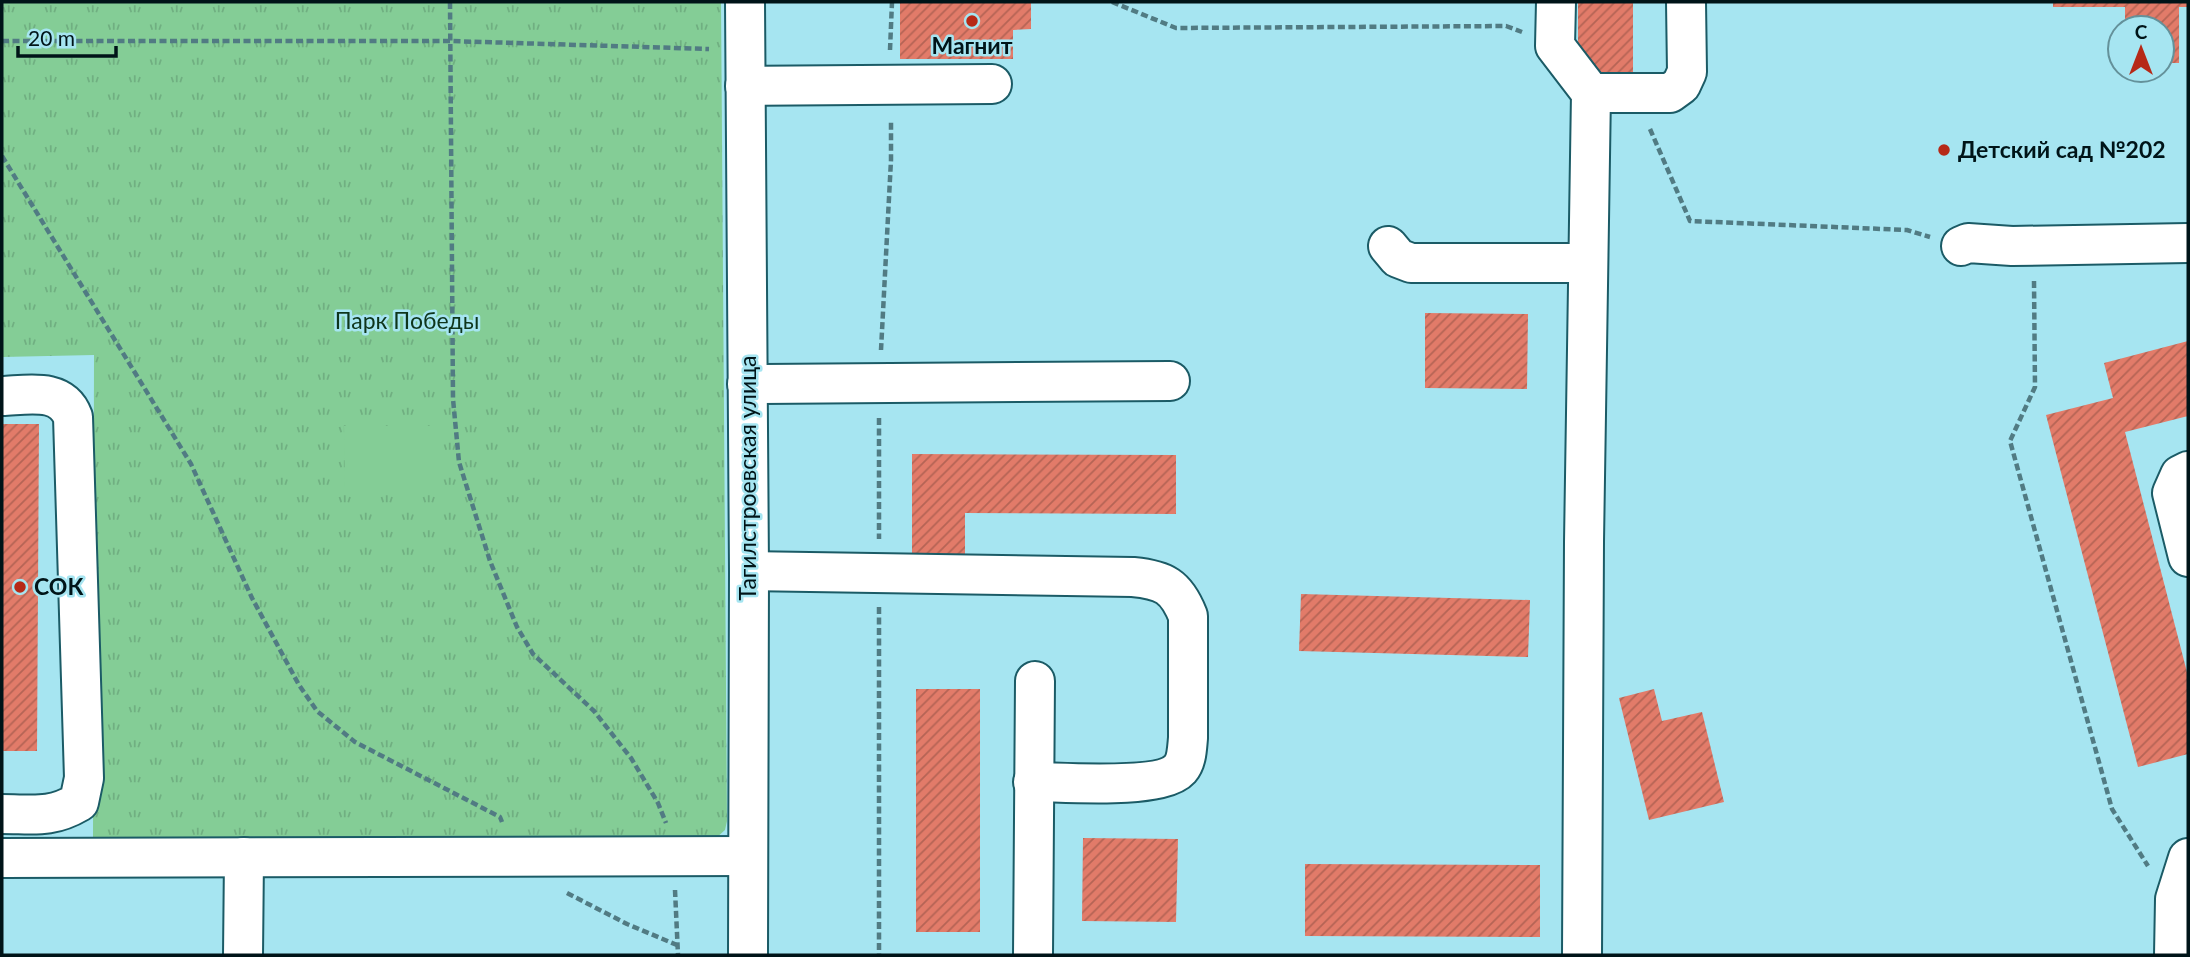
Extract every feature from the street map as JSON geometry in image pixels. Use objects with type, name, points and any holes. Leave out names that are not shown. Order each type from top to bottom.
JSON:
[{"type":"street","name":"Тагилстроевская улица","points":[[745,2],[749,571],[748,955]]},
{"type":"street","points":[[1556,2],[1555,46],[1591,93],[1582,955]]},
{"type":"street","points":[[1591,93],[1670,93],[1681,85],[1688,72],[1686,2]]},
{"type":"street","points":[[745,86],[992,84]]},
{"type":"street","points":[[1961,246],[1968,243],[2012,246],[2188,243]]},
{"type":"street","points":[[1388,246],[1398,258],[1411,263],[1588,263]]},
{"type":"street","points":[[747,384],[1170,381]]},
{"type":"street","points":[[2,396],[57,397],[70,409],[73,417],[83,778],[79,802],[67,809],[54,814],[2,814]]},
{"type":"street","points":[[2188,471],[2180,475],[2172,493],[2188,557]]},
{"type":"street","points":[[749,571],[1152,579],[1168,585],[1181,599],[1188,616],[1188,738],[1186,757],[1180,770],[1165,778],[1146,782],[1032,782]]},
{"type":"street","points":[[1033,955],[1032,782],[1035,681]]},
{"type":"street","points":[[2,858],[747,856]]},
{"type":"street","points":[[243,955],[244,857]]},
{"type":"street","points":[[2174,955],[2175,899],[2188,858]]},
{"type":"path","points":[[450,2],[453,399],[459,462],[491,561],[517,628],[533,654],[594,711],[631,758],[658,803],[674,855],[678,955]]},
{"type":"path","points":[[879,955],[879,383],[891,160],[892,2]]},
{"type":"path","points":[[1112,2],[1176,28],[1506,26],[1555,46]]},
{"type":"path","points":[[2,41],[450,41],[716,49]]},
{"type":"path","points":[[1634,93],[1690,221],[1907,230],[1961,246]]},
{"type":"path","points":[[2,156],[191,464],[252,598],[299,684],[317,710],[355,741],[500,817],[515,855]]},
{"type":"path","points":[[2024,275],[2034,281],[2035,387],[2010,441],[2112,809],[2160,886],[2175,899]]},
{"type":"path","points":[[557,888],[677,945]]},
{"type":"green space","name":"Парк Победы","points":[[2,2],[721,2],[727,821],[725,830],[715,839],[93,840],[94,355],[2,357]]},
{"type":"green space","points":[[344,426],[442,426],[442,488],[345,488]]},
{"type":"building","points":[[900,2],[1031,2],[1031,29],[1013,30],[1013,59],[900,59]]},
{"type":"building","points":[[1578,2],[1633,2],[1633,76],[1578,76]]},
{"type":"building","points":[[2053,2],[2188,2],[2188,7],[2179,7],[2179,63],[2176,63],[2176,14],[2125,14],[2125,7],[2053,7]]},
{"type":"building","points":[[1425,313],[1528,314],[1527,389],[1425,388]]},
{"type":"building","points":[[2188,341],[2188,416],[2125,432],[2188,676],[2188,754],[2138,767],[2046,415],[2113,398],[2104,363]]},
{"type":"building","name":"СОК","points":[[2,424],[39,424],[37,751],[2,751]]},
{"type":"building","points":[[912,454],[1176,455],[1176,514],[965,513],[965,554],[912,554]]},
{"type":"building","points":[[1301,594],[1530,600],[1528,657],[1299,651]]},
{"type":"building","points":[[916,689],[980,689],[980,932],[916,932]]},
{"type":"building","points":[[1654,689],[1662,721],[1702,712],[1724,802],[1649,820],[1619,698]]},
{"type":"building","points":[[1083,838],[1178,839],[1176,922],[1082,921]]},
{"type":"building","points":[[1305,864],[1540,865],[1540,937],[1305,936]]},
{"type":"place","name":"Магнит","points":[[972,21]]},
{"type":"place","name":"Детский сад №202","points":[[1944,150]]},
{"type":"place","name":"СОК","points":[[20,587]]}]
